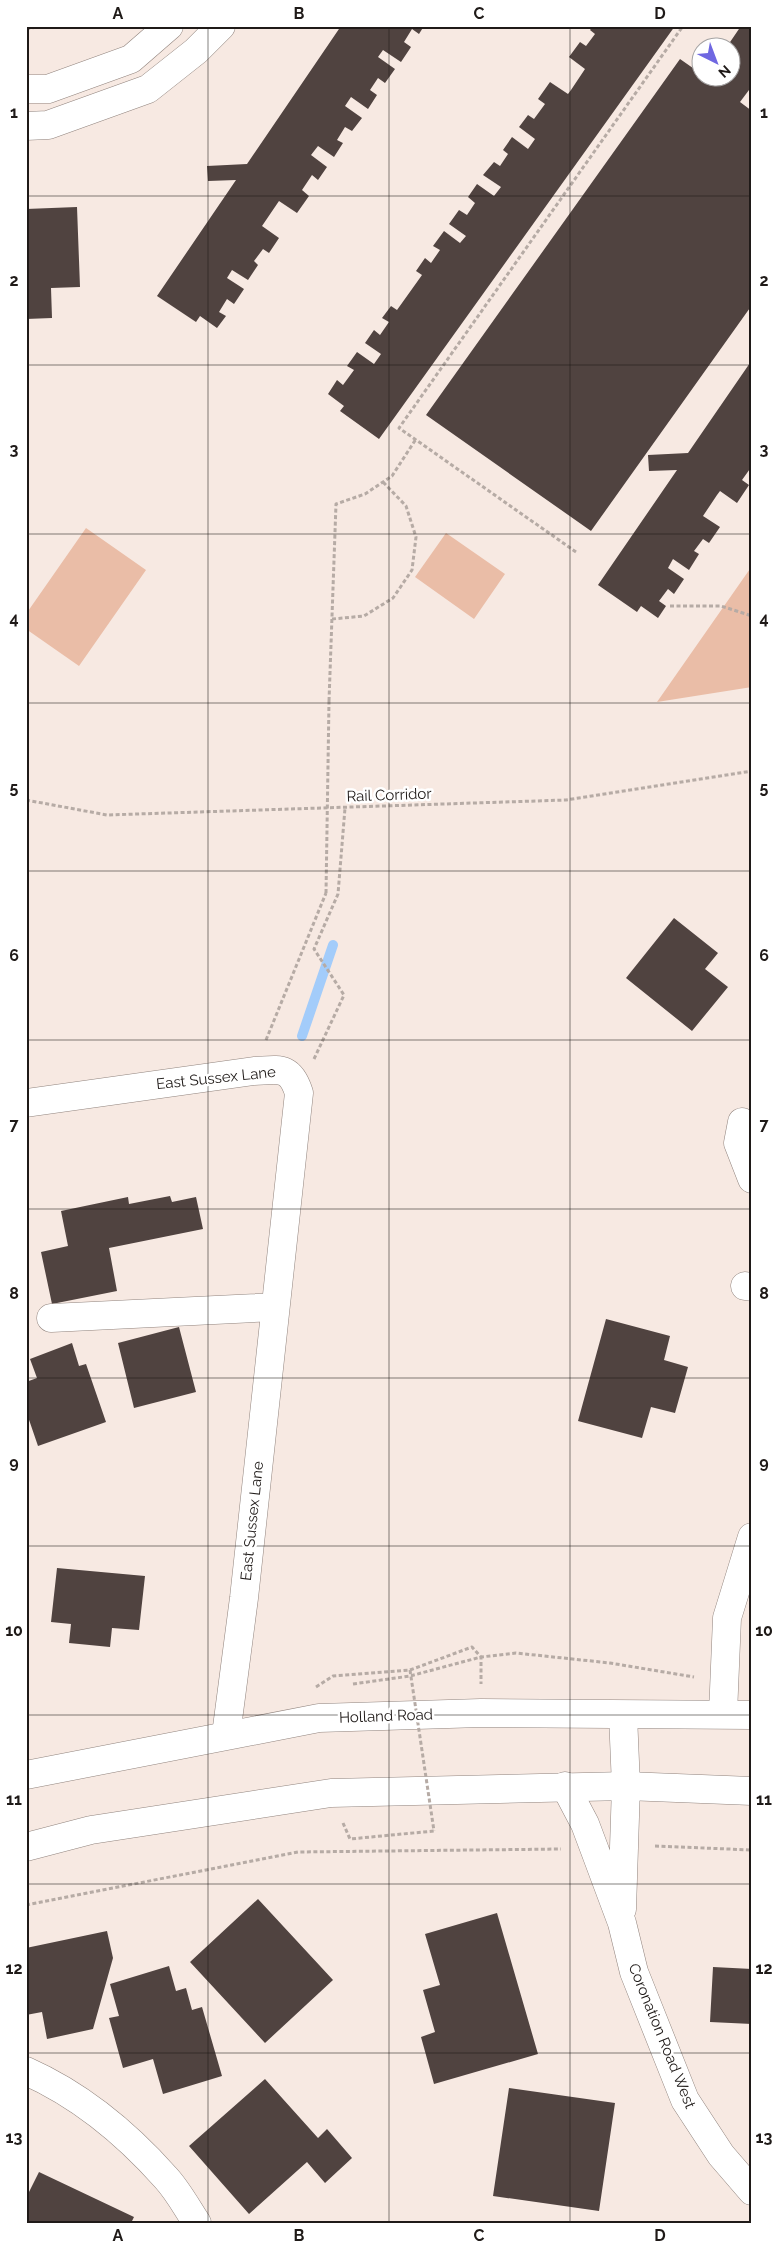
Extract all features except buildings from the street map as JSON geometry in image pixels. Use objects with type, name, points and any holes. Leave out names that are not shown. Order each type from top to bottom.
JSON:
[{"type":"street","points":[[26,88],[48,89],[131,59],[169,26]]},
{"type":"street","points":[[26,126],[48,125],[148,89],[196,51],[221,26]]},
{"type":"street","points":[[131,59],[148,89]]},
{"type":"street","name":"East Sussex Lane","points":[[26,1103],[254,1071],[280,1070],[288,1072],[295,1080],[299,1093],[244,1598],[226,1735]]},
{"type":"street","points":[[742,1122],[738,1143],[752,1179]]},
{"type":"street","points":[[51,1318],[275,1307]]},
{"type":"street","points":[[723,1714],[727,1618],[752,1537]]},
{"type":"street","name":"Holland Road","points":[[26,1775],[319,1718],[481,1713],[752,1715]]},
{"type":"street","name":"Coronation Road West","points":[[622,1922],[626,1786],[623,1714]]},
{"type":"street","points":[[26,1847],[91,1830],[331,1792],[565,1786],[626,1786],[752,1791]]},
{"type":"street","name":"Coronation Road West","points":[[565,1786],[585,1824],[622,1922],[634,1972],[686,2100],[721,2154],[752,2190]]},
{"type":"street","points":[[26,2071],[56,2084],[120,2131],[167,2179],[197,2223]]},
{"type":"path","points":[[26,29],[43,26]]},
{"type":"path","points":[[576,552],[399,428],[683,26]]},
{"type":"path","points":[[254,1071],[326,892],[329,701],[336,504],[366,494],[392,476],[416,439]]},
{"type":"path","points":[[332,619],[364,616],[393,598],[412,570],[416,537],[409,514],[406,506],[383,482]]},
{"type":"path","points":[[670,606],[721,606],[752,616]]},
{"type":"path","name":"Rail Corridor","points":[[26,800],[107,815],[566,800],[752,771]]},
{"type":"path","points":[[299,1093],[344,995],[314,949],[338,894],[345,808]]},
{"type":"path","points":[[311,1690],[332,1676],[410,1670],[472,1647],[481,1657]]},
{"type":"path","points":[[350,1839],[434,1831],[410,1670]]},
{"type":"path","points":[[624,1845],[752,1850]]},
{"type":"path","points":[[26,1905],[298,1852],[594,1848]]},
{"type":"shaded area","points":[[86,528],[146,570],[79,666],[26,629],[26,614]]},
{"type":"shaded area","points":[[446,533],[505,574],[474,619],[415,577]]},
{"type":"shaded area","points":[[752,566],[752,687],[657,702]]},
{"type":"waterway","points":[[302,1036],[333,945]]}]
